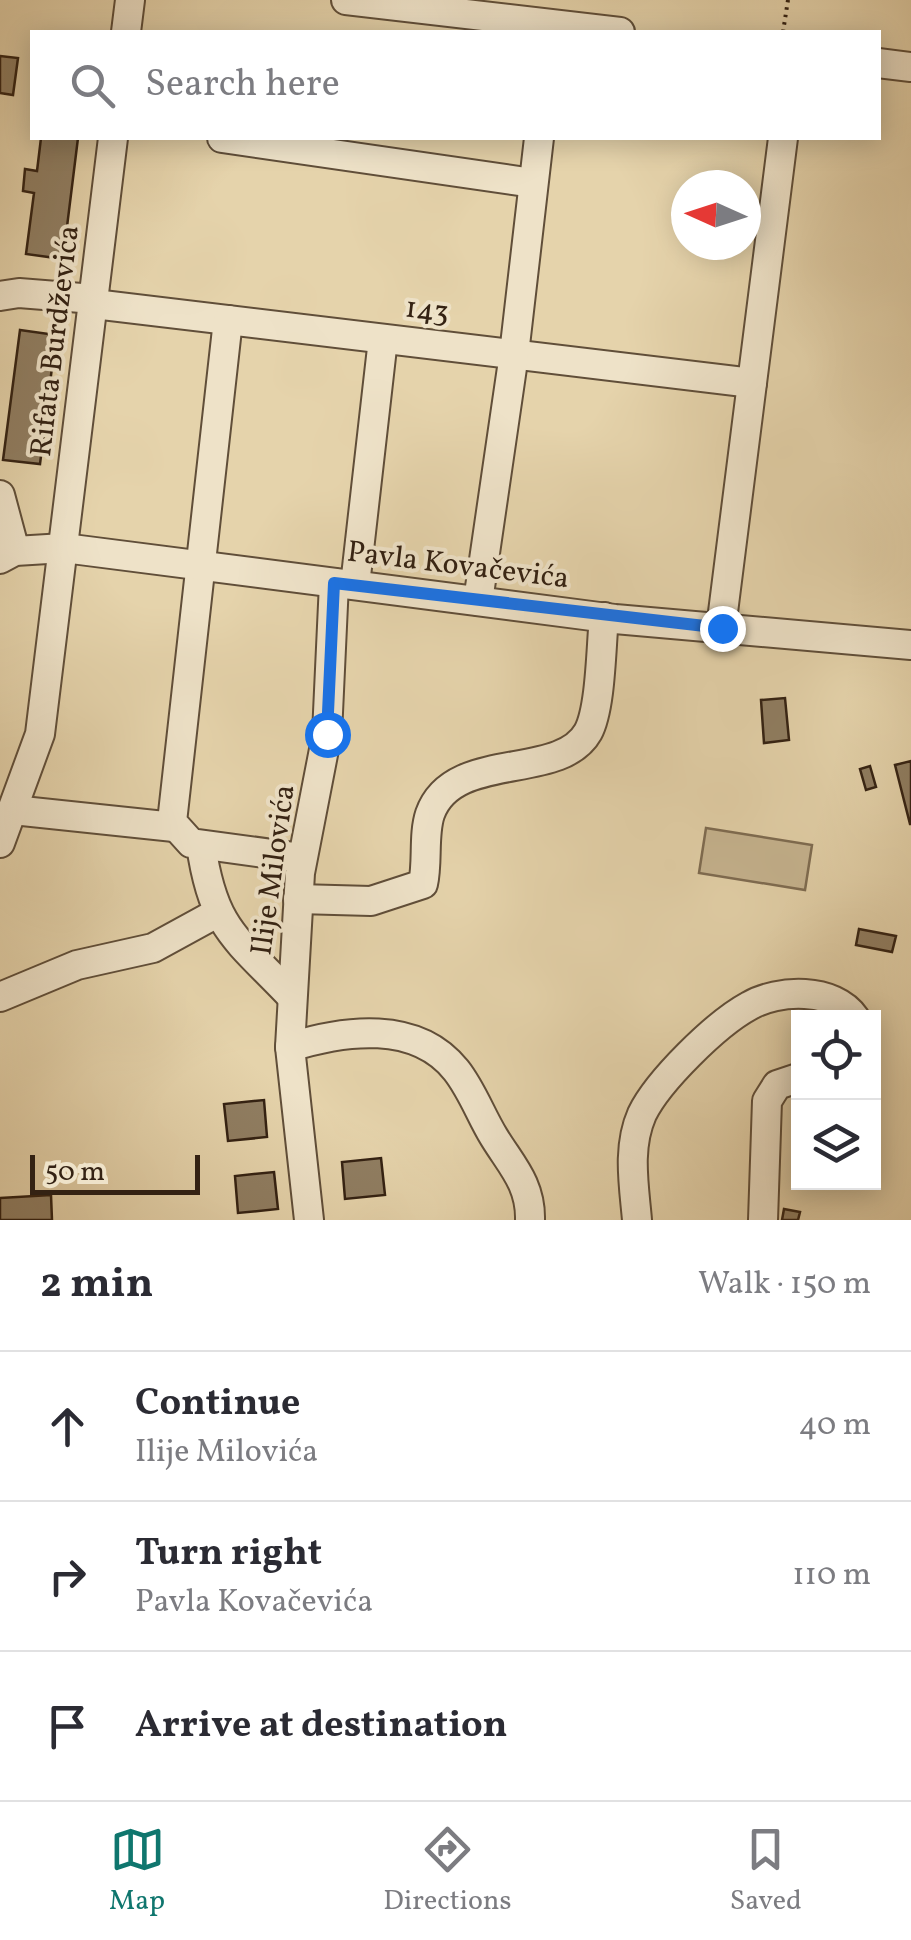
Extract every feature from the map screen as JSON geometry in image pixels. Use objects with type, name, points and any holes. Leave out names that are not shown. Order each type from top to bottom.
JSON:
[{"type":"street","points":[[126,30],[130,0]]},
{"type":"street","points":[[346,0],[552,19],[610,30]]},
{"type":"street","points":[[881,63],[911,67]]},
{"type":"street","name":"Rifata Burdževića","points":[[0,842],[40,734],[113,140]]},
{"type":"street","points":[[236,140],[533,183]]},
{"type":"street","points":[[478,601],[514,354],[538,140]]},
{"type":"street","points":[[722,628],[783,140]]},
{"type":"street","name":"143","points":[[0,296],[19,293],[94,301],[752,383]]},
{"type":"street","points":[[174,827],[173,793],[228,320]]},
{"type":"street","name":"Ilije Milovića","points":[[309,1220],[290,1047],[298,900],[302,858],[326,745],[344,584],[382,339]]},
{"type":"street","points":[[0,495],[7,555]]},
{"type":"street","name":"Pavla Kovačevića","points":[[7,555],[64,548],[604,617],[911,645]]},
{"type":"street","points":[[298,900],[371,900],[423,884],[429,815],[442,796],[463,780],[506,766],[563,755],[580,745],[591,727],[604,617]]},
{"type":"street","points":[[13,810],[174,827],[200,846],[302,858]]},
{"type":"street","points":[[200,846],[208,896],[225,928],[292,996]]},
{"type":"street","points":[[0,997],[77,965],[153,948],[218,913]]},
{"type":"street","points":[[637,1220],[634,1140],[642,1114],[697,1048],[748,1006],[780,996],[826,997],[847,1010]]},
{"type":"street","points":[[290,1047],[366,1032],[426,1043],[456,1070],[496,1141],[520,1170],[530,1220]]},
{"type":"street","points":[[763,1220],[767,1101],[777,1084],[791,1080]]},
{"type":"path","points":[[783,30],[788,0]]},
{"type":"shaded area","points":[[706,828],[812,845],[805,890],[699,873]]},
{"type":"building","points":[[0,56],[18,58],[13,95],[0,93]]},
{"type":"building","points":[[41,140],[78,140],[63,259],[26,254],[34,193],[23,191],[25,169],[37,171]]},
{"type":"building","points":[[20,330],[56,335],[40,464],[3,460]]},
{"type":"building","points":[[785,698],[789,740],[764,743],[761,700]]},
{"type":"building","points":[[911,761],[911,824],[910,824],[895,765]]},
{"type":"building","points":[[870,766],[876,787],[866,790],[860,769]]},
{"type":"building","points":[[859,929],[896,936],[892,952],[856,945]]},
{"type":"building","points":[[264,1100],[267,1137],[228,1141],[224,1104]]},
{"type":"building","points":[[381,1158],[385,1195],[345,1199],[342,1162]]},
{"type":"building","points":[[274,1172],[278,1209],[238,1213],[235,1176]]},
{"type":"building","points":[[51,1195],[52,1220],[0,1220],[0,1198]]},
{"type":"building","points":[[784,1209],[800,1212],[798,1220],[782,1220]]},
{"type":"route","points":[[327,734],[334,583],[722,628]]}]
